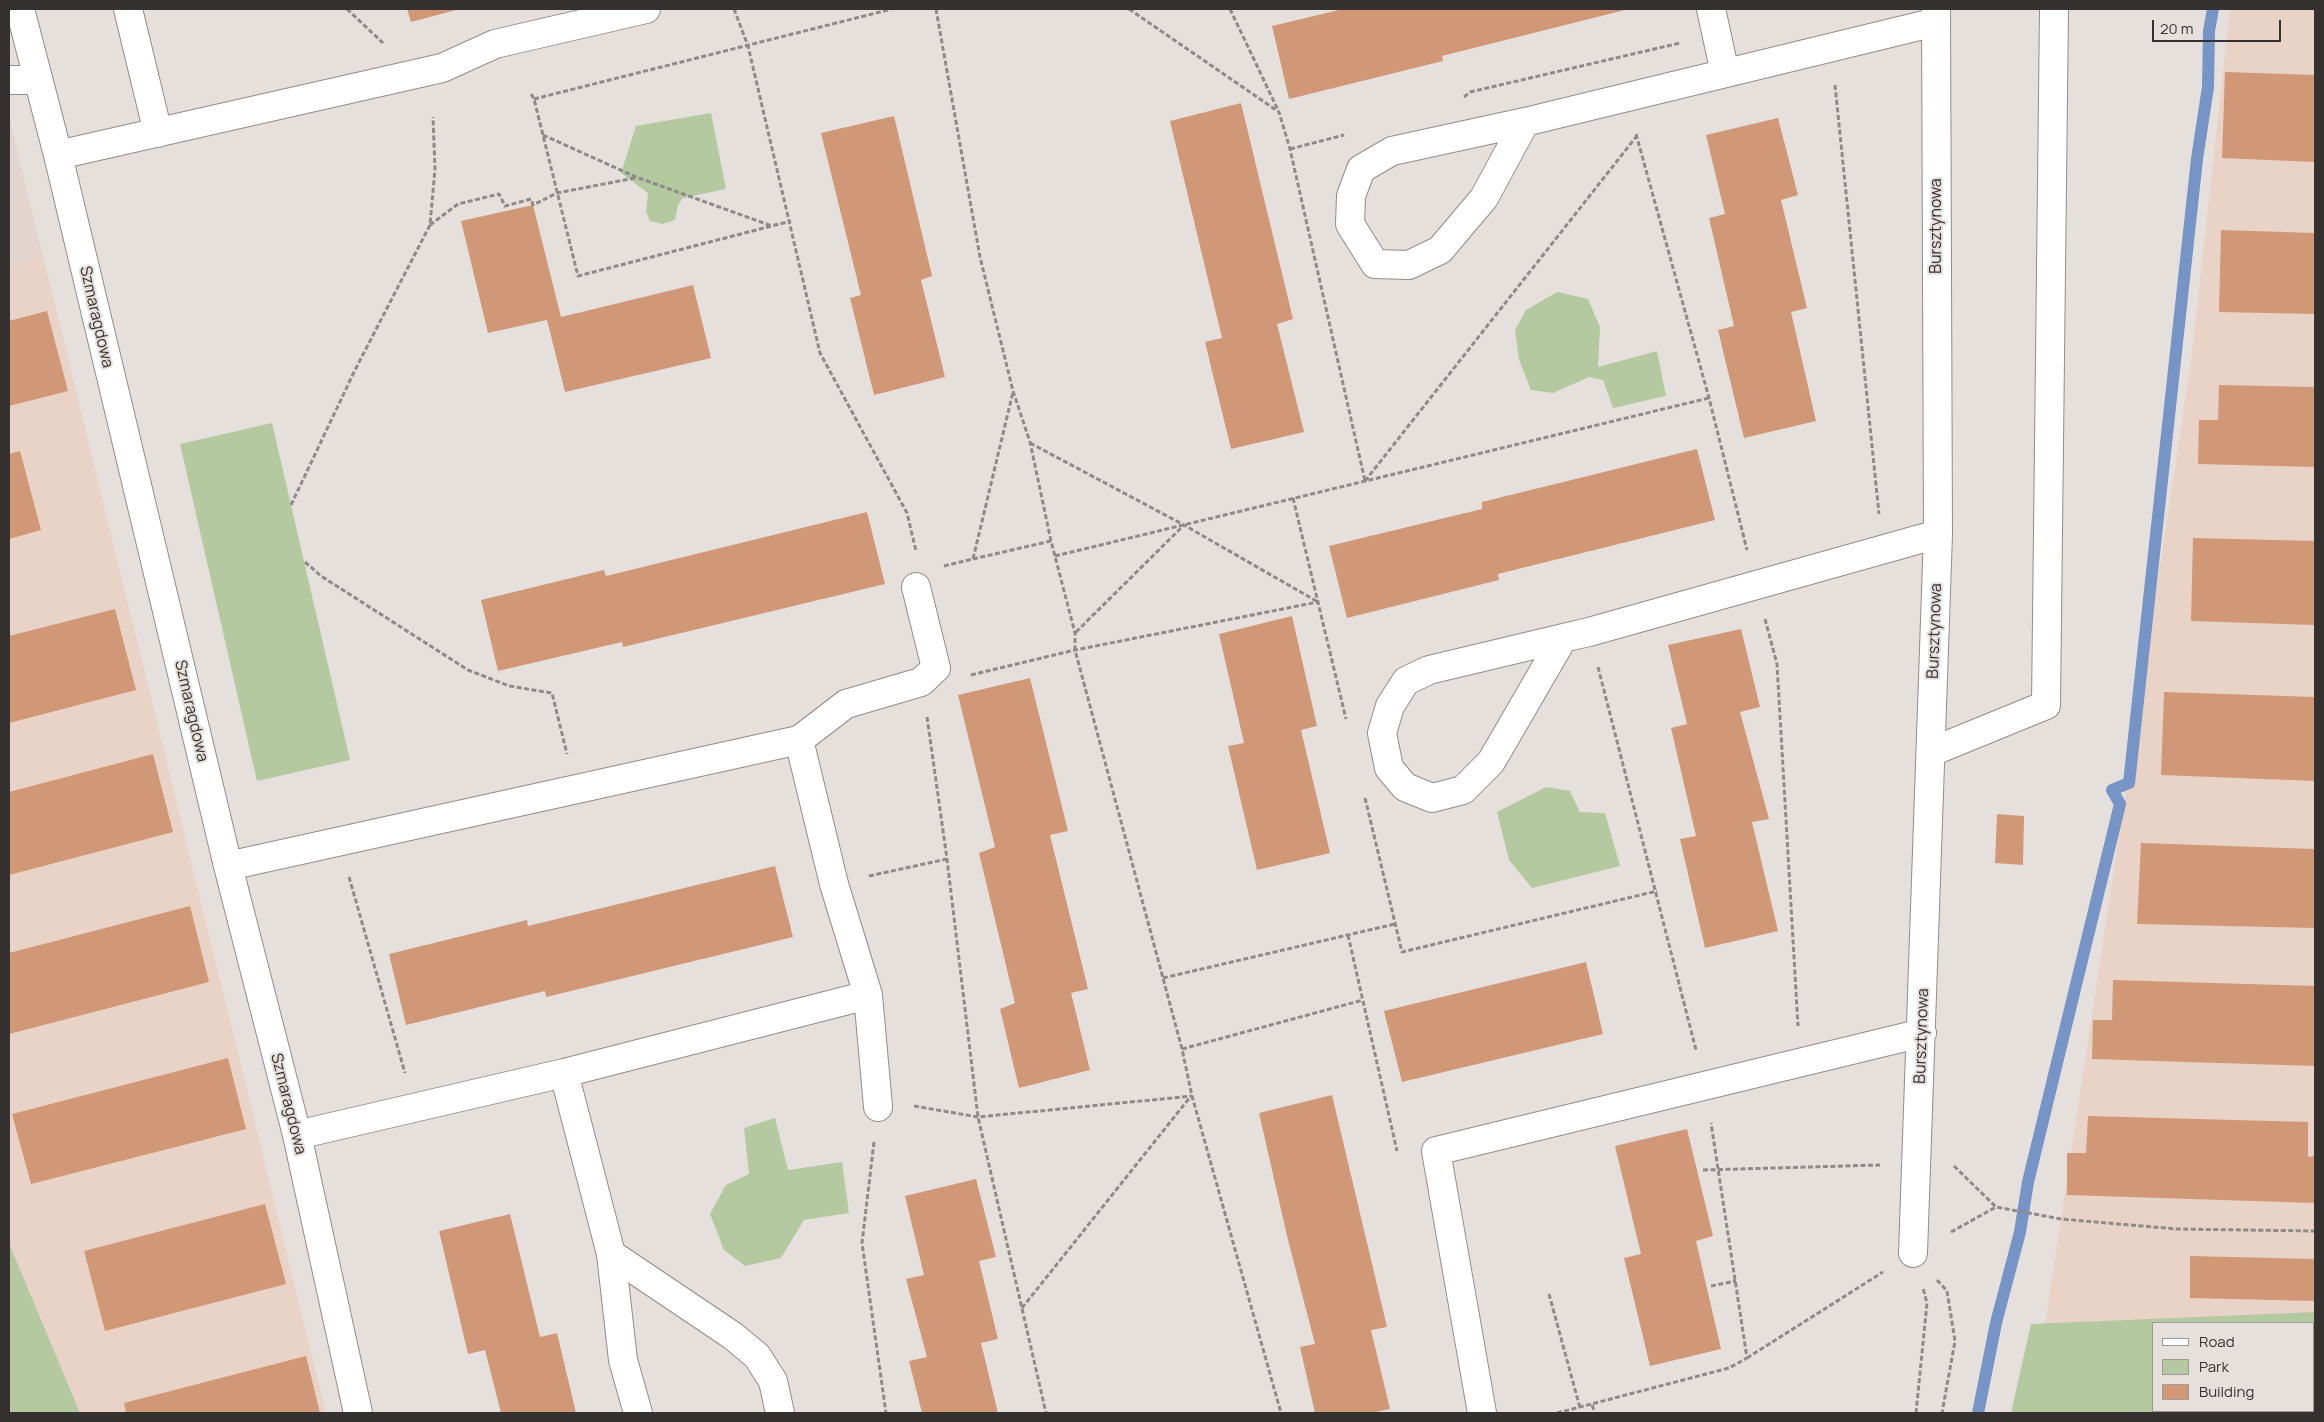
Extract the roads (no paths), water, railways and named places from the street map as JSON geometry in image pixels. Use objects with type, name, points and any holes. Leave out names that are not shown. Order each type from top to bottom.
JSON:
[{"type":"street","name":"Szmaragdowa","points":[[20,9],[58,156],[228,866],[297,1134],[358,1413]]},
{"type":"street","points":[[128,9],[158,133]]},
{"type":"street","points":[[58,156],[442,68],[495,44],[646,9]]},
{"type":"street","points":[[1711,9],[1725,73]]},
{"type":"street","points":[[1931,752],[2046,705],[2054,9]]},
{"type":"street","points":[[1525,122],[1484,198],[1440,250],[1409,265],[1375,264],[1350,224],[1351,196],[1361,169],[1392,151],[1525,122],[1832,47],[1936,15]]},
{"type":"street","name":"Bursztynowa","points":[[1913,1253],[1938,534],[1936,15]]},
{"type":"street","points":[[9,80],[38,80]]},
{"type":"street","points":[[1563,638],[1491,762],[1464,790],[1432,798],[1405,787],[1389,768],[1382,733],[1390,706],[1406,681],[1429,670],[1563,638],[1756,587],[1938,534]]},
{"type":"street","points":[[228,866],[799,740],[846,704],[922,685],[936,668],[919,579]]},
{"type":"street","points":[[799,740],[834,884],[868,995],[878,1107]]},
{"type":"street","points":[[297,1134],[564,1073],[868,995]]},
{"type":"street","points":[[1482,1413],[1436,1151],[1922,1033]]},
{"type":"street","points":[[564,1073],[611,1254],[623,1360],[638,1413]]},
{"type":"street","points":[[611,1254],[733,1336],[757,1356],[773,1381],[780,1413]]},
{"type":"waterway","points":[[1978,1413],[1996,1323],[2020,1232],[2028,1182],[2120,804],[2112,790],[2129,783],[2197,159],[2208,87],[2209,31],[2213,9]]}]
